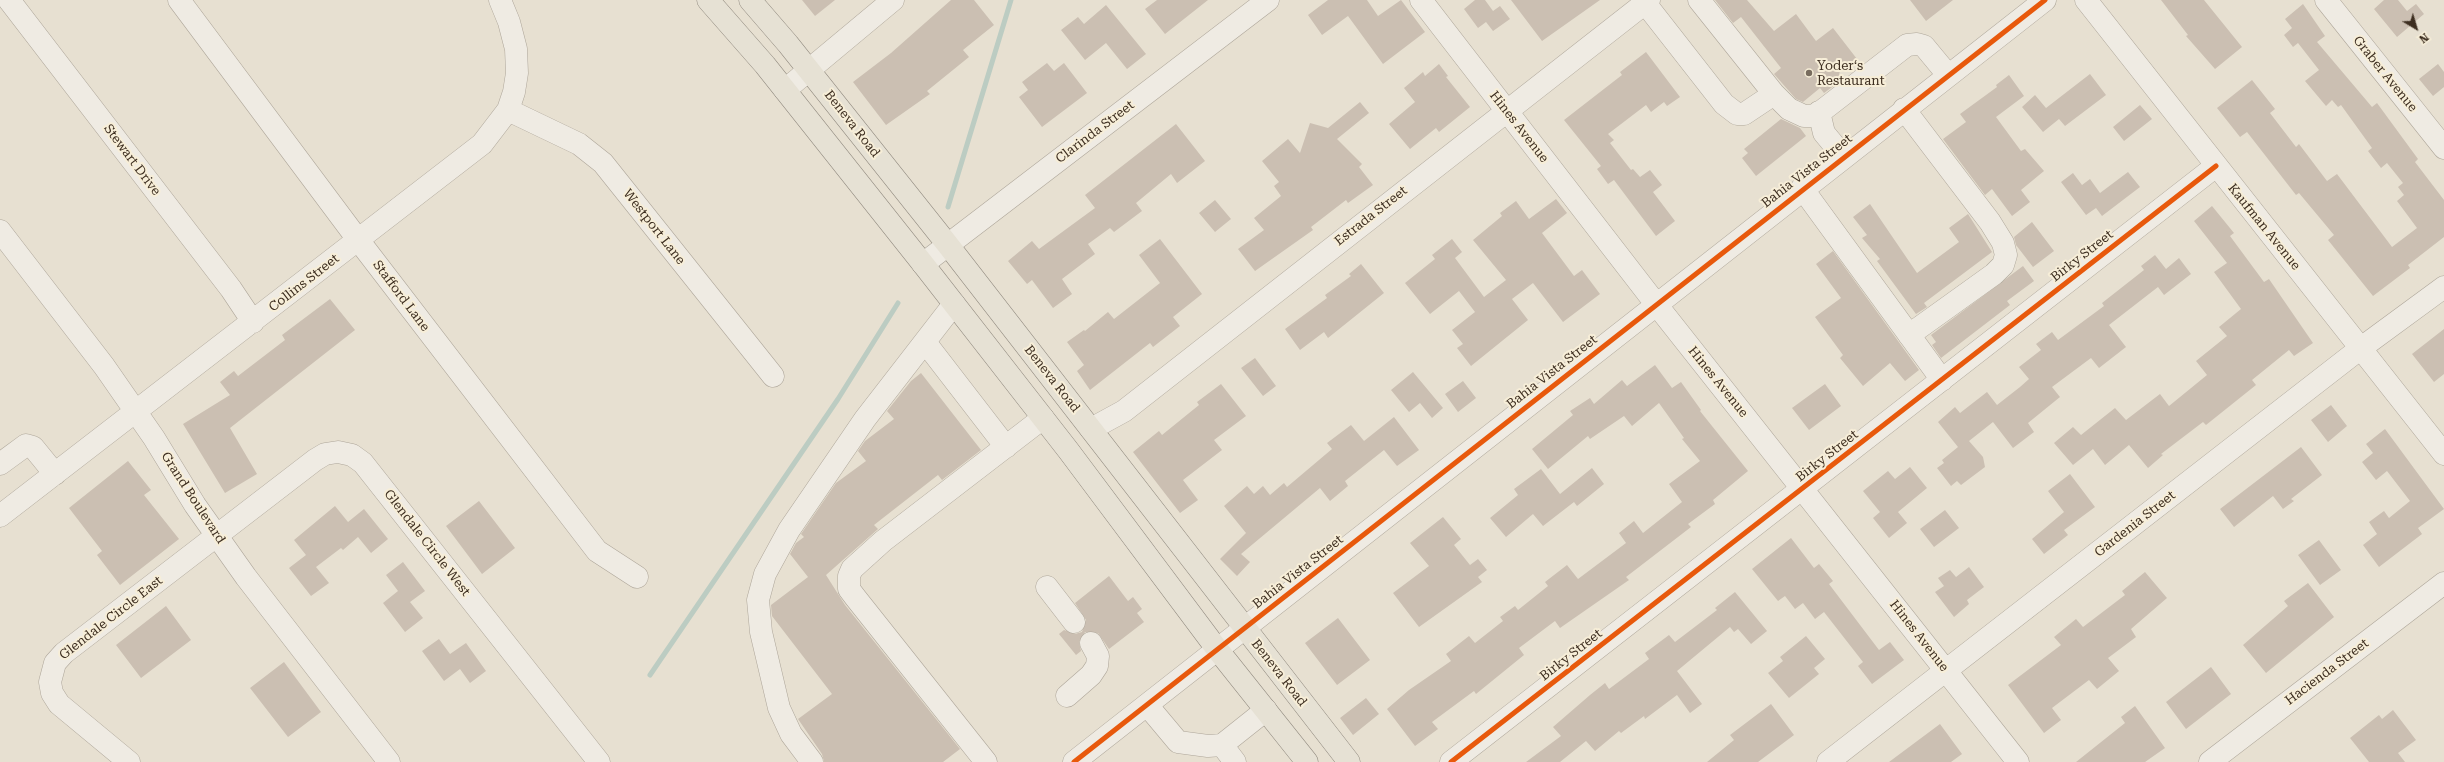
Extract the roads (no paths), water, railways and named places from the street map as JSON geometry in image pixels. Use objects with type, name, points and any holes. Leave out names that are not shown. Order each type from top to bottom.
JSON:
[{"type":"main road","points":[[708,0],[785,90],[923,264],[1043,418],[1217,649],[1307,762]]},
{"type":"main road","name":"Beneva Road","points":[[750,0],[809,70],[948,245],[1349,762]]},
{"type":"street","name":"Stewart Drive","points":[[9,0],[231,289],[253,322]]},
{"type":"street","name":"Stafford Lane","points":[[179,0],[359,241],[597,551],[637,577]]},
{"type":"street","name":"Collins Street","points":[[0,516],[359,241],[482,144],[508,110],[514,92],[517,73],[516,49],[509,22],[500,0]]},
{"type":"street","points":[[785,90],[893,0]]},
{"type":"street","name":"Clarinda Street","points":[[923,264],[1268,0]]},
{"type":"street","name":"Hines Avenue","points":[[1421,0],[1656,304],[1803,488],[2018,762]]},
{"type":"street","name":"Bahia Vista Street","points":[[1074,762],[1802,188],[2045,0]]},
{"type":"street","name":"Kaufman Avenue","points":[[2086,0],[2444,454]]},
{"type":"street","name":"Graber Avenue","points":[[2326,0],[2444,148]]},
{"type":"street","points":[[1647,1],[1724,104],[1737,114],[1744,114],[1774,94]]},
{"type":"street","name":"Estrada Street","points":[[1092,429],[1124,411],[1506,110],[1647,1]]},
{"type":"street","points":[[1707,3],[1774,94],[1789,109],[1804,116],[1819,112],[1908,46],[1917,44],[1924,46],[1948,76]]},
{"type":"street","name":"Westport Lane","points":[[508,110],[579,144],[603,163],[773,376]]},
{"type":"street","points":[[1904,110],[1990,222],[2003,244],[2006,255],[2003,265],[1994,274],[1910,335]]},
{"type":"street","points":[[1819,112],[1824,133],[1843,156]]},
{"type":"street","name":"Birky Street","points":[[1452,762],[2216,166]]},
{"type":"street","points":[[1802,188],[1942,380]]},
{"type":"street","name":"Grand Boulevard","points":[[0,230],[104,366],[217,536],[389,762]]},
{"type":"street","name":"Gardenia Street","points":[[1828,762],[2361,348],[2444,288]]},
{"type":"street","points":[[812,762],[784,722],[761,632],[758,600],[765,574],[789,530],[865,418],[954,304]]},
{"type":"street","points":[[925,342],[1006,447]]},
{"type":"street","points":[[986,762],[855,597],[849,589],[848,583],[852,569],[860,560],[1043,418]]},
{"type":"street","points":[[0,464],[26,445],[33,447],[55,474]]},
{"type":"street","name":"Glendale Circle West","points":[[217,536],[314,460],[325,454],[338,452],[352,455],[363,462],[599,762]]},
{"type":"street","name":"Glendale Circle East","points":[[129,762],[59,704],[52,693],[50,682],[52,670],[64,653],[217,536]]},
{"type":"street","name":"Hacienda Street","points":[[2210,762],[2444,583]]},
{"type":"street","points":[[1048,587],[1074,622]]},
{"type":"street","points":[[1067,696],[1090,675],[1097,666],[1098,656],[1091,644]]},
{"type":"street","points":[[1147,705],[1178,742],[1186,744],[1222,745],[1266,710]]},
{"type":"street","points":[[1222,745],[1235,762]]},
{"type":"waterway","points":[[948,207],[1011,0]]},
{"type":"waterway","points":[[650,675],[838,399],[898,303]]},
{"type":"place","name":"Yoder‘s Restaurant","points":[[1809,73]]}]
